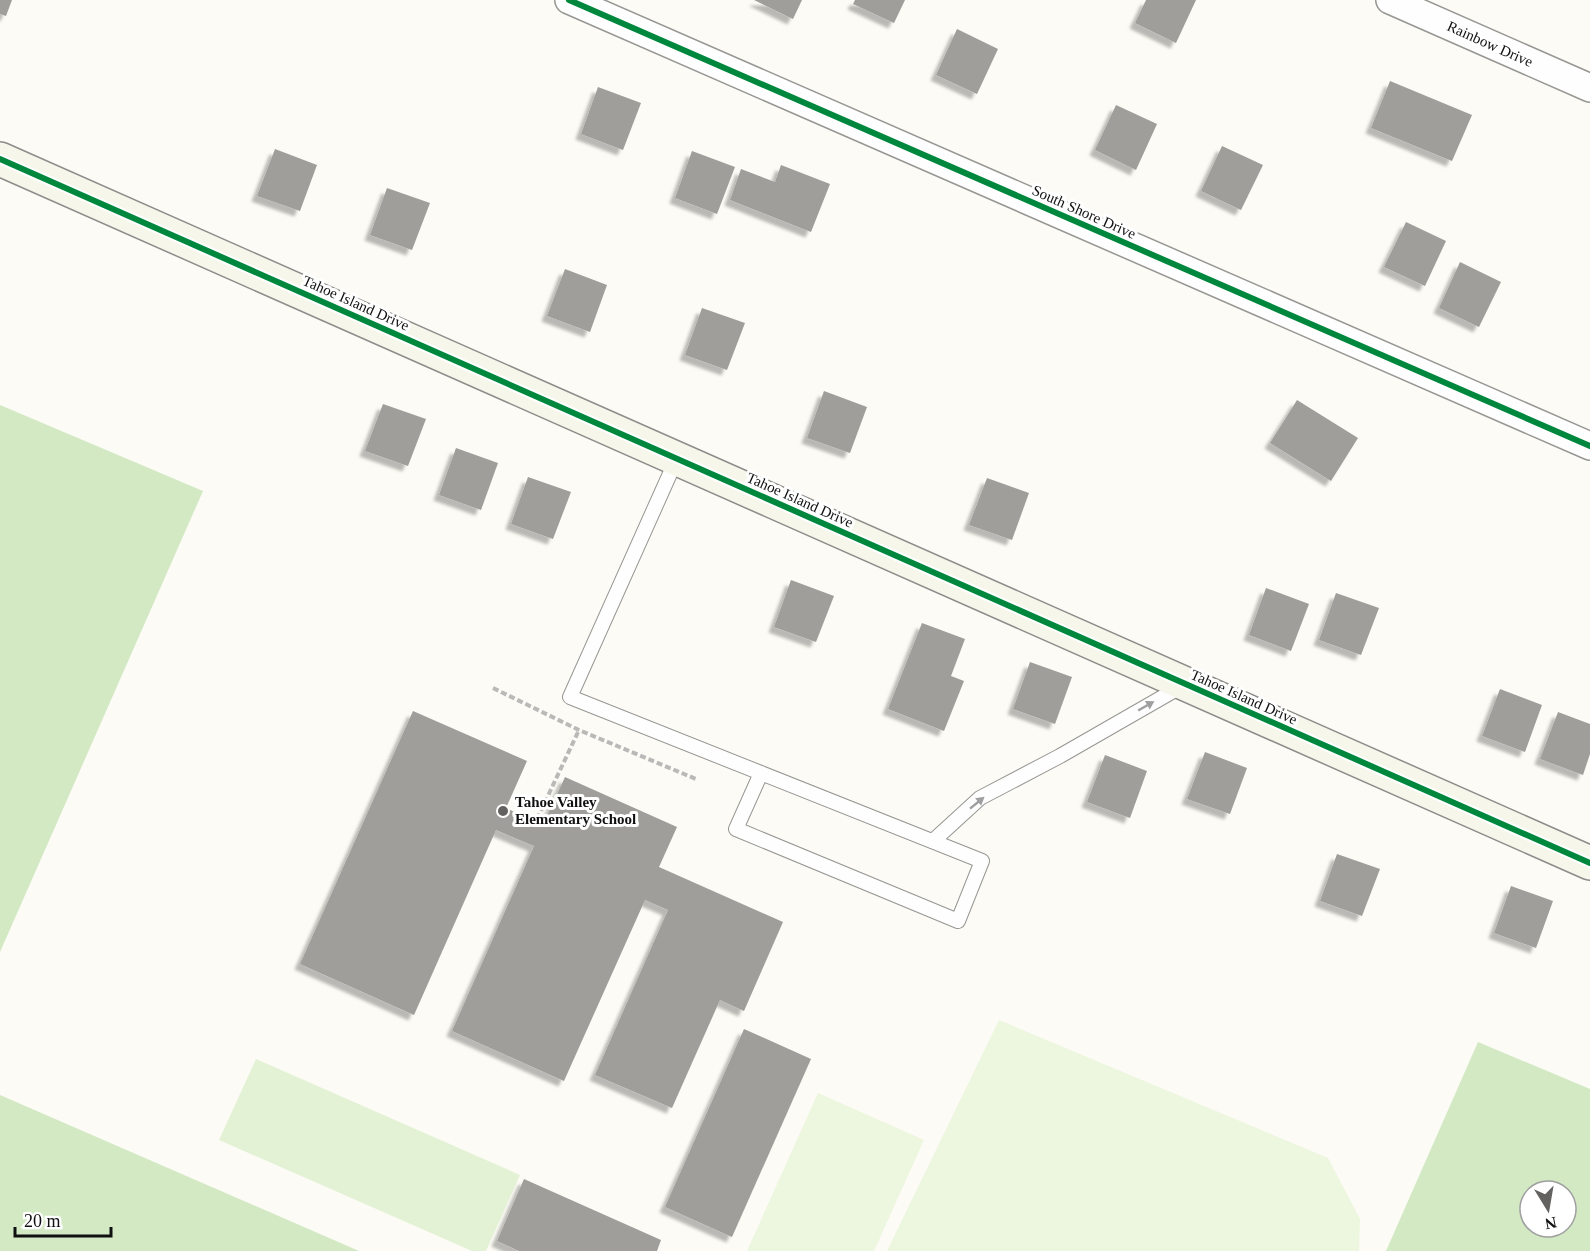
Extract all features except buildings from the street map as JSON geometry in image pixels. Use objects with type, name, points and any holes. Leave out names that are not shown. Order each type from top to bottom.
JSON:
[{"type":"street","name":"South Shore Drive","points":[[569,0],[1590,446]]},
{"type":"street","name":"Rainbow Drive","points":[[1390,0],[1590,88]]},
{"type":"street","name":"Tahoe Island Drive","points":[[0,159],[1590,863]]},
{"type":"lane","points":[[677,458],[570,697],[933,841],[982,861],[958,921],[736,829],[761,773]]},
{"type":"lane","points":[[933,841],[980,798],[1060,756],[1185,684]]},
{"type":"path","points":[[493,688],[579,730],[696,779]]},
{"type":"path","points":[[537,819],[579,730]]},
{"type":"green space","points":[[0,405],[203,491],[0,952]]},
{"type":"green space","points":[[999,1020],[1328,1158],[1360,1219],[1359,1251],[887,1251]]},
{"type":"green space","points":[[1478,1042],[1590,1089],[1590,1251],[1386,1251]]},
{"type":"green space","points":[[256,1059],[520,1175],[486,1251],[472,1251],[219,1140]]},
{"type":"green space","points":[[818,1093],[924,1140],[874,1251],[747,1251]]},
{"type":"green space","points":[[0,1095],[359,1251],[0,1251]]},
{"type":"cycle path","points":[[569,0],[1590,446]]},
{"type":"cycle path","points":[[0,159],[1590,863]]},
{"type":"place","name":"Tahoe Valley Elementary School","points":[[503,811]]}]
